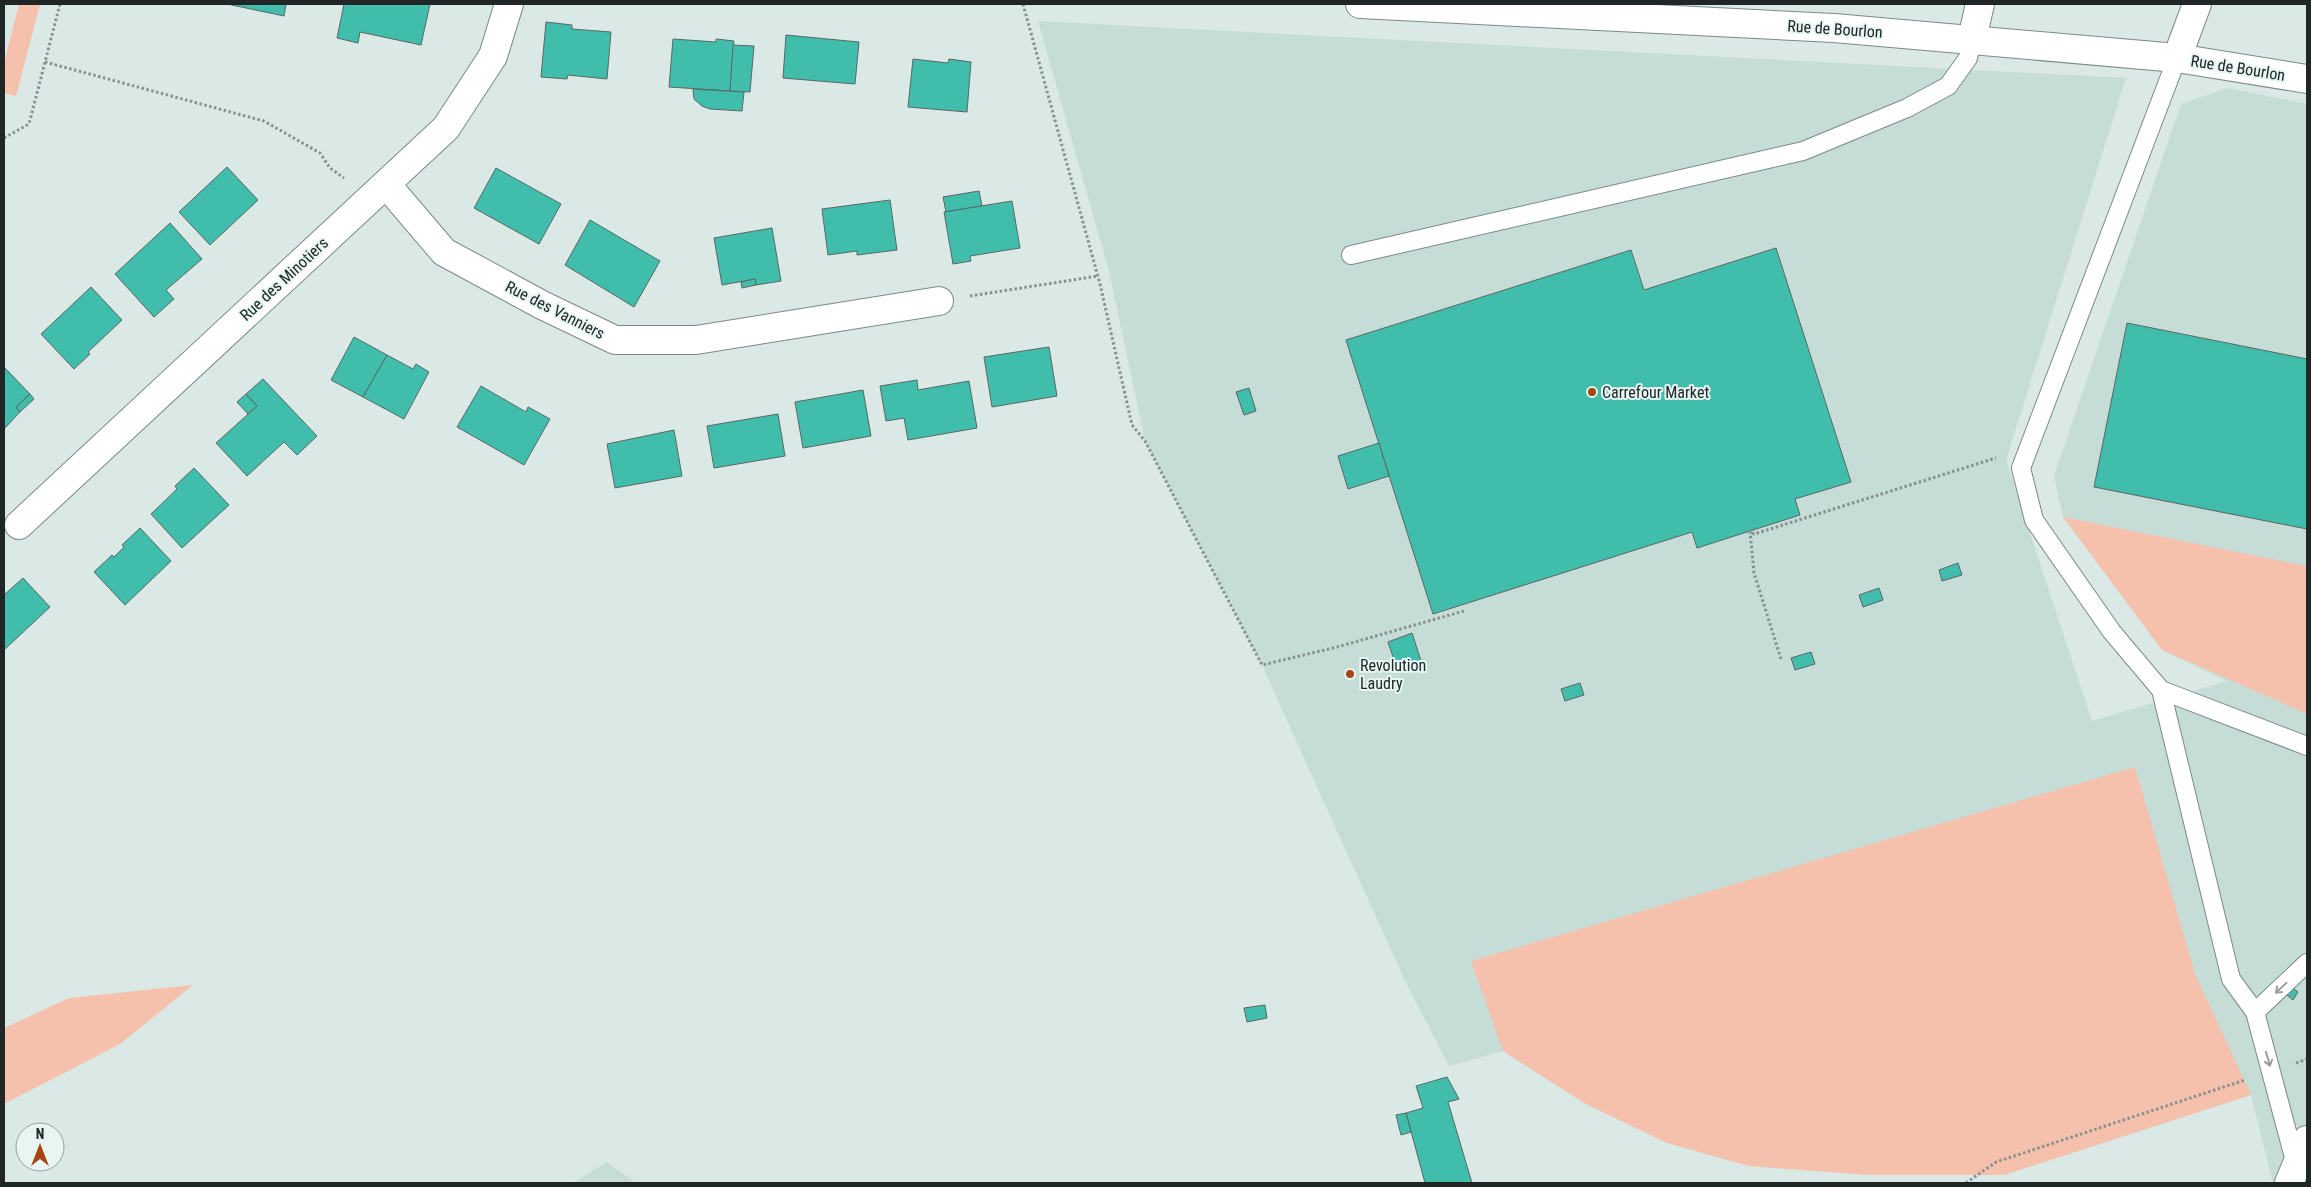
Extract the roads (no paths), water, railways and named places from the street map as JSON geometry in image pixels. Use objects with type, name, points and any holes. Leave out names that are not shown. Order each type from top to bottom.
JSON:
[{"type":"street","name":"Rue des Minotiers","points":[[19,525],[446,128],[492,56],[509,4]]},
{"type":"street","name":"Rue de Bourlon","points":[[1360,4],[1608,10],[1972,39],[2177,58],[2307,79]]},
{"type":"street","points":[[1972,39],[1980,4]]},
{"type":"street","points":[[2177,58],[2197,4]]},
{"type":"street","name":"Rue des Vanniers","points":[[379,191],[444,252],[542,305],[615,340],[696,340],[940,301]]},
{"type":"street","points":[[2293,1174],[2307,1140]]},
{"type":"lane","points":[[1351,255],[1803,151],[1907,108],[1948,86],[1968,58],[1972,39]]},
{"type":"lane","points":[[2177,58],[2021,468],[2034,520],[2112,632],[2160,690],[2231,980],[2255,1012],[2272,1071],[2293,1174]]},
{"type":"lane","points":[[2160,690],[2307,746]]},
{"type":"lane","points":[[2255,1012],[2307,963]]},
{"type":"place","name":"Carrefour Market","points":[[1592,392]]},
{"type":"place","name":"Revolution Laudry","points":[[1350,674]]}]
